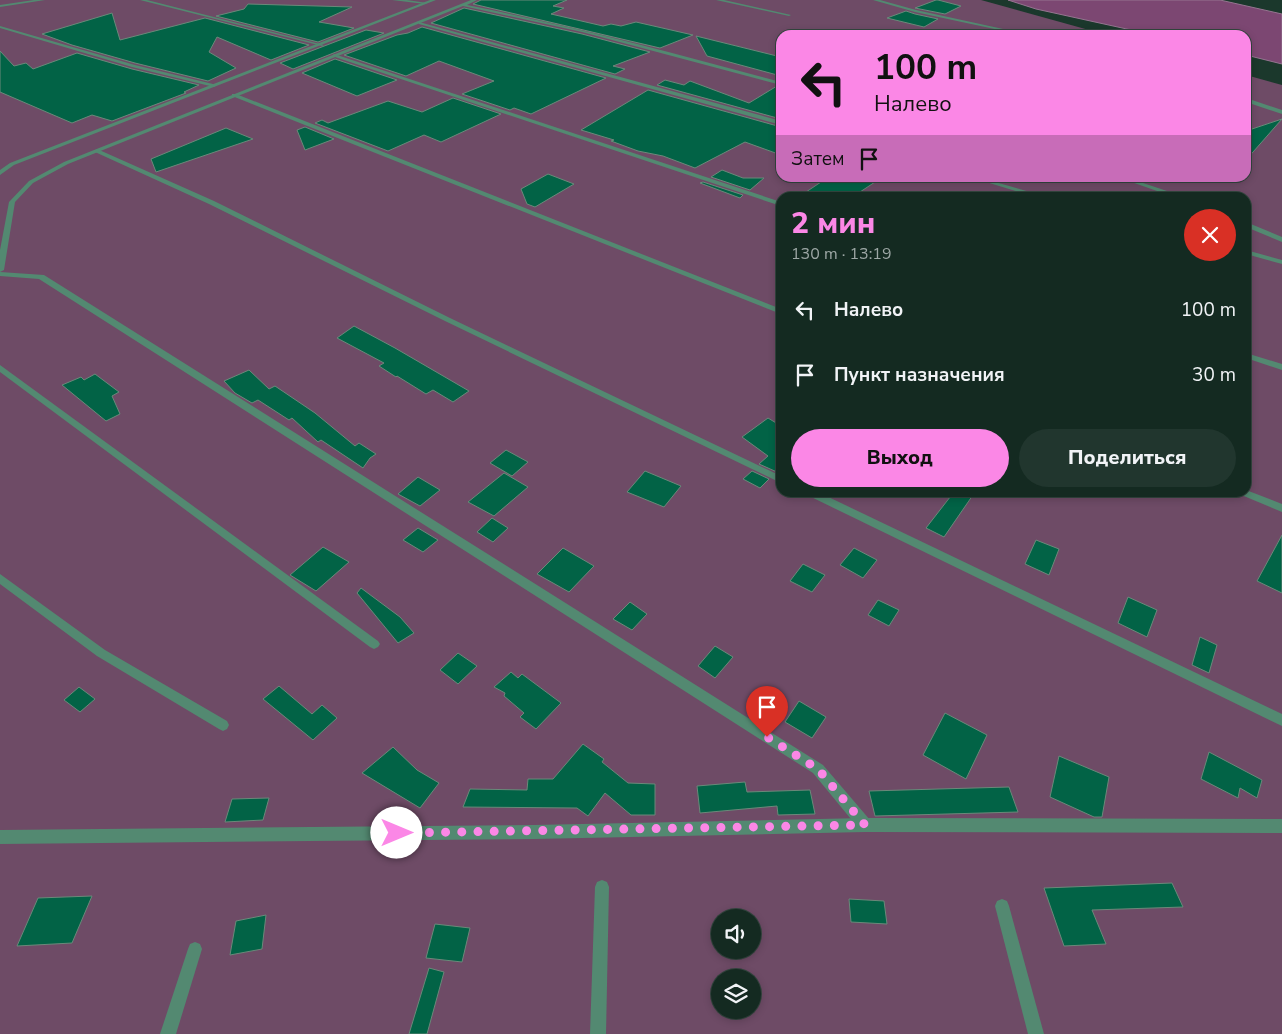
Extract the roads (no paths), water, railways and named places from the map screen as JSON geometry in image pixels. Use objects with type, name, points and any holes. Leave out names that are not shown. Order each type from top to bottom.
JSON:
[{"type":"street","points":[[0,6],[43,0]]},
{"type":"street","points":[[142,0],[322,45]]},
{"type":"street","points":[[394,0],[425,3]]},
{"type":"street","points":[[0,173],[12,164],[434,0]]},
{"type":"street","points":[[475,0],[97,151],[66,164],[32,182],[12,202],[0,272],[41,277],[801,758],[818,769],[865,825]]},
{"type":"street","points":[[718,0],[789,16]]},
{"type":"street","points":[[875,0],[915,11],[1005,30]]},
{"type":"street","points":[[462,5],[580,30],[776,83]]},
{"type":"street","points":[[421,23],[776,122]]},
{"type":"street","points":[[0,27],[134,66],[214,85]]},
{"type":"street","points":[[334,55],[776,202]]},
{"type":"street","points":[[234,95],[776,310]]},
{"type":"street","points":[[1251,102],[1282,112]]},
{"type":"street","points":[[97,151],[203,199],[493,342],[776,478]]},
{"type":"street","points":[[990,182],[1026,192]]},
{"type":"street","points":[[1135,182],[1166,192]]},
{"type":"street","points":[[1251,226],[1282,240]]},
{"type":"street","points":[[1251,253],[1282,262]]},
{"type":"street","points":[[1251,357],[1282,367]]},
{"type":"street","points":[[0,368],[374,644]]},
{"type":"street","points":[[1251,496],[1282,508]]},
{"type":"street","points":[[818,497],[1282,720]]},
{"type":"street","points":[[0,578],[101,653],[222,725]]},
{"type":"street","points":[[0,837],[534,832],[865,825],[1282,826]]},
{"type":"street","points":[[598,1034],[602,887]]},
{"type":"street","points":[[1002,906],[1036,1034]]},
{"type":"street","points":[[168,1034],[195,949]]}]
